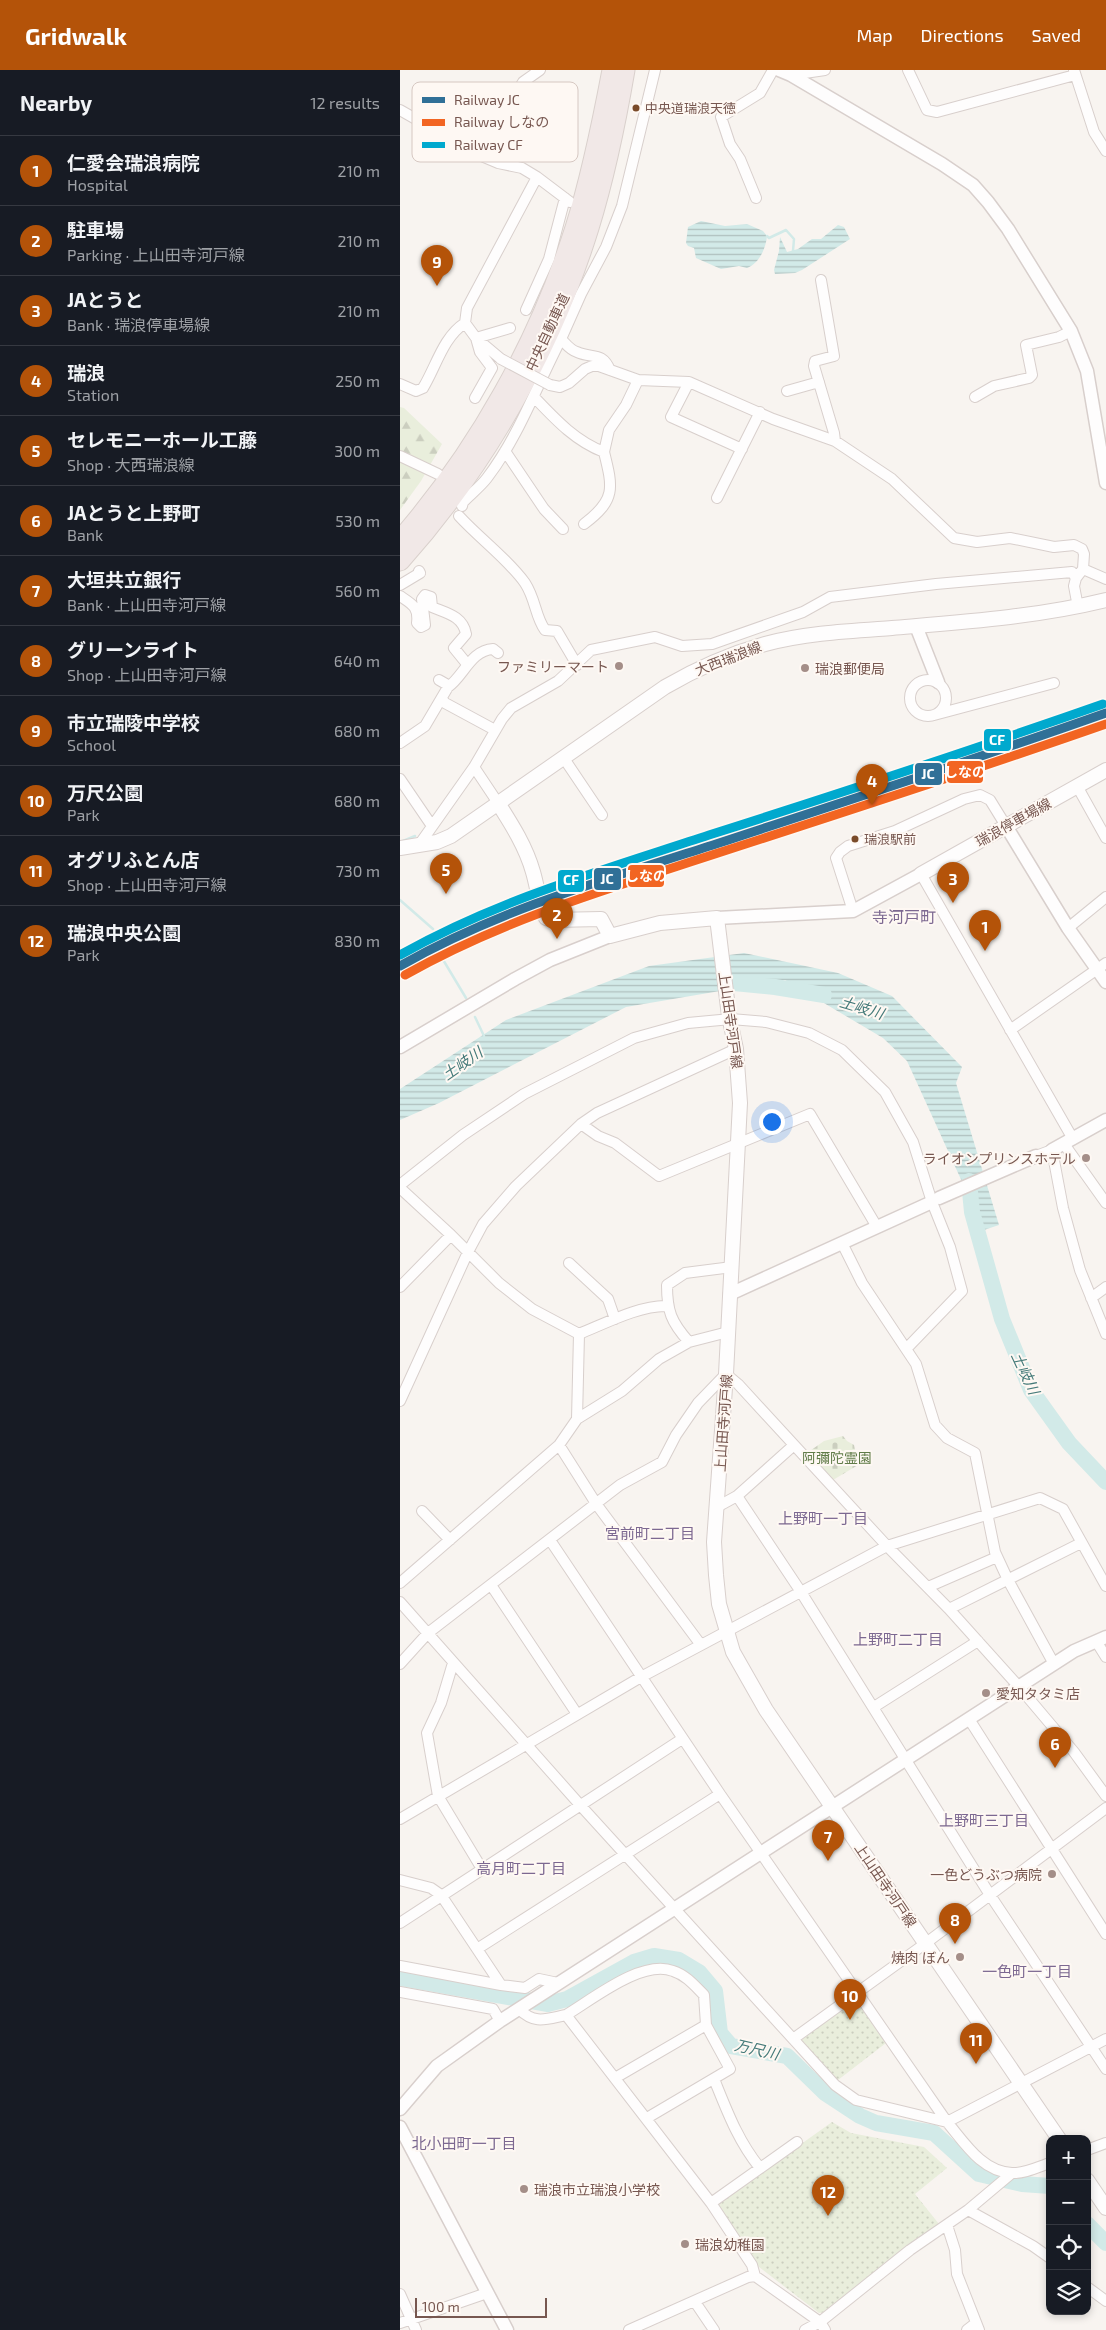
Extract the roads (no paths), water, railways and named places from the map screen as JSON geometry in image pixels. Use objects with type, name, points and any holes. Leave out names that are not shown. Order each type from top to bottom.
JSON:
[{"type":"highway","name":"中央自動車道","points":[[400,540],[467,453],[506,386],[534,330],[574,230],[592,168],[612,70]]},
{"type":"highway","name":"中央自動車道","points":[[400,561],[437,516],[476,463],[513,403],[548,333],[589,228],[610,151],[625,70]]},
{"type":"main road","name":"大西瑞浪線","points":[[400,848],[444,840],[664,688],[688,674],[738,653],[766,644],[831,632],[916,626],[1078,607],[1106,600]]},
{"type":"main road","name":"瑞浪停車場線","points":[[920,874],[1106,770]]},
{"type":"main road","points":[[498,802],[522,840],[534,873],[537,895],[546,918],[554,920],[601,920],[610,936],[660,923],[717,918]]},
{"type":"main road","name":"上山田寺河戸線","points":[[717,918],[736,1049],[740,1103],[726,1374],[714,1542],[719,1604],[733,1652],[748,1680],[1056,2135]]},
{"type":"main road","points":[[1091,2186],[1106,2208]]},
{"type":"street","points":[[523,82],[540,70]]},
{"type":"street","points":[[577,665],[557,631],[545,630],[540,622],[534,598],[514,570],[460,511],[463,502],[487,478],[505,451],[534,397],[613,229],[622,206],[655,70]]},
{"type":"street","points":[[756,198],[740,160],[730,144],[721,117],[760,93],[773,70]]},
{"type":"street","points":[[785,72],[825,70]]},
{"type":"street","points":[[908,70],[927,110],[937,112],[1075,72],[1094,132],[1106,151]]},
{"type":"street","points":[[785,72],[942,164],[973,186],[988,202],[1008,229],[1071,331],[1086,372],[1106,483]]},
{"type":"street","points":[[400,110],[412,117]]},
{"type":"street","points":[[496,162],[522,168],[568,200],[549,259],[526,310]]},
{"type":"street","points":[[537,177],[467,308],[465,323],[476,338],[501,360],[550,384],[560,386],[569,383],[585,369],[592,366],[638,380],[689,382],[773,419],[835,441],[892,479],[954,538],[977,542],[1010,538],[1054,547],[1074,545],[1082,549],[1084,554],[1083,569],[1076,578],[1074,586],[1078,607]]},
{"type":"street","points":[[603,222],[613,229]]},
{"type":"street","points":[[821,280],[834,356],[815,362],[814,366],[835,441]]},
{"type":"street","points":[[400,384],[416,391],[423,388],[448,340],[457,328],[465,323]]},
{"type":"street","points":[[476,338],[510,328]]},
{"type":"street","points":[[975,398],[994,386],[1029,378],[1032,375],[1026,345],[1059,337],[1071,331]]},
{"type":"street","points":[[475,398],[492,368],[480,352],[476,338]]},
{"type":"street","points":[[561,339],[578,353],[600,357],[606,362],[610,370]]},
{"type":"street","points":[[584,524],[599,513],[607,504],[610,496],[611,481],[604,452],[610,430],[626,405],[638,380]]},
{"type":"street","points":[[689,382],[671,417],[742,449]]},
{"type":"street","points":[[787,391],[819,382]]},
{"type":"street","points":[[534,397],[571,433],[590,446],[604,452]]},
{"type":"street","points":[[716,498],[760,412]]},
{"type":"street","points":[[505,451],[544,509],[563,529]]},
{"type":"street","points":[[400,456],[438,474]]},
{"type":"street","points":[[1083,569],[1106,579]]},
{"type":"street","points":[[400,585],[420,573],[419,571]]},
{"type":"street","points":[[419,844],[474,767],[495,730],[511,708],[558,681],[591,650],[656,637],[682,646],[712,644],[803,612],[830,597],[870,591],[1072,572],[1076,578]]},
{"type":"street","points":[[400,596],[415,606],[418,614],[417,623],[421,627],[425,625],[422,599],[425,595],[431,597],[432,608],[455,616],[466,630],[466,634],[454,648],[467,664]]},
{"type":"street","points":[[916,626],[938,682],[945,691],[946,703],[944,708],[934,715]]},
{"type":"street","points":[[758,628],[766,644]]},
{"type":"street","points":[[400,744],[425,726],[448,687],[467,664],[490,649],[498,653]]},
{"type":"street","points":[[439,680],[448,687]]},
{"type":"street","points":[[938,682],[920,681],[911,690],[912,708],[928,716],[934,715],[1054,683]]},
{"type":"street","points":[[442,699],[445,703],[495,730]]},
{"type":"street","points":[[563,757],[602,815]]},
{"type":"street","points":[[474,767],[498,802]]},
{"type":"street","points":[[400,779],[432,826]]},
{"type":"street","points":[[1077,786],[1106,838]]},
{"type":"street","points":[[853,911],[836,858],[840,852],[848,846],[895,831],[964,799],[980,795],[990,800],[1068,928],[1101,966],[1106,982]]},
{"type":"street","points":[[717,918],[853,911],[920,874],[1010,1030],[1068,1141],[1106,1203]]},
{"type":"street","points":[[1068,928],[1106,897]]},
{"type":"street","points":[[400,1047],[550,960],[610,936]]},
{"type":"street","points":[[1010,1030],[1101,966]]},
{"type":"street","points":[[579,1334],[532,1309],[499,1283],[452,1235],[400,1187],[463,1136],[524,1094],[634,1038],[688,1023],[730,1017],[766,1022],[809,1033],[842,1050],[885,1092],[897,1112],[913,1142],[935,1200],[962,1291],[907,1348]]},
{"type":"street","points":[[400,1401],[468,1252],[484,1224],[516,1186],[581,1124],[605,1109],[736,1049]]},
{"type":"street","points":[[581,1124],[598,1136],[615,1143],[659,1176],[810,1114],[877,1227]]},
{"type":"street","points":[[730,1294],[935,1200],[1052,1150],[1106,1120]]},
{"type":"street","points":[[1052,1150],[1063,1208],[1080,1270],[1106,1334]]},
{"type":"street","points":[[400,1287],[452,1235]]},
{"type":"street","points":[[842,1243],[862,1283],[916,1364],[935,1425],[947,1438],[975,1454],[986,1515],[997,1557],[1054,1664]]},
{"type":"street","points":[[569,1263],[608,1299],[615,1319]]},
{"type":"street","points":[[689,1342],[679,1331],[667,1306],[667,1285],[685,1274],[732,1267]]},
{"type":"street","points":[[1092,1298],[1106,1287]]},
{"type":"street","points":[[579,1334],[615,1319],[658,1306],[667,1306]]},
{"type":"street","points":[[400,1583],[559,1445],[576,1419],[622,1391],[659,1359],[689,1342],[728,1332]]},
{"type":"street","points":[[576,1419],[576,1374],[579,1334]]},
{"type":"street","points":[[400,1664],[428,1634],[597,1505],[620,1485],[662,1462],[676,1435],[698,1403],[726,1374],[738,1384],[887,1546],[978,1641],[1074,1752],[1106,1796]]},
{"type":"street","points":[[718,1507],[737,1496],[794,1444]]},
{"type":"street","points":[[559,1445],[597,1505],[701,1645]]},
{"type":"street","points":[[737,1496],[874,1707],[990,1895],[1106,2069]]},
{"type":"street","points":[[400,1819],[641,1677],[887,1546],[1040,1498],[1063,1509],[1106,1586]]},
{"type":"street","points":[[422,1511],[450,1540]]},
{"type":"street","points":[[550,1540],[720,1794],[947,2122],[984,2164],[1012,2173]]},
{"type":"street","points":[[949,1609],[1081,1543]]},
{"type":"street","points":[[928,1587],[997,1557]]},
{"type":"street","points":[[491,1585],[578,1714]]},
{"type":"street","points":[[400,1602],[625,1855],[835,2085],[856,2100],[947,2122],[1106,2039]]},
{"type":"street","points":[[400,2109],[437,2066],[500,2021],[906,1759],[1020,1688],[1054,1664],[1101,1639],[1106,1657]]},
{"type":"street","points":[[874,1707],[978,1641]]},
{"type":"street","points":[[454,1663],[441,1703],[427,1733],[438,1796],[482,1869]]},
{"type":"street","points":[[969,1719],[1053,1848],[1106,1934]]},
{"type":"street","points":[[400,1923],[682,1738]]},
{"type":"street","points":[[477,1949],[720,1794]]},
{"type":"street","points":[[794,2039],[1106,1808]]},
{"type":"street","points":[[400,1880],[431,1888],[441,1895],[501,1985]]},
{"type":"street","points":[[400,1966],[526,1988],[539,1978],[558,1983]]},
{"type":"street","points":[[519,2009],[528,2018],[543,2020],[566,2015],[637,1973],[656,1968],[673,1971],[688,1979],[704,1995],[706,2025],[730,2069],[647,2118]]},
{"type":"street","points":[[400,1992],[493,2010],[500,2021]]},
{"type":"street","points":[[566,2015],[711,2203],[752,2265],[756,2276],[822,2326]]},
{"type":"street","points":[[615,2078],[706,2025]]},
{"type":"street","points":[[714,2079],[745,2149],[760,2168]]},
{"type":"street","points":[[400,2127],[507,2330]]},
{"type":"street","points":[[711,2203],[797,2142]]},
{"type":"street","points":[[1091,2149],[1106,2143]]},
{"type":"street","points":[[805,2330],[822,2326],[910,2250],[968,2210],[1012,2173],[1046,2164]]},
{"type":"street","points":[[968,2210],[1034,2246],[1046,2255]]},
{"type":"street","points":[[946,2225],[956,2250],[957,2274],[977,2327],[967,2330]]},
{"type":"street","points":[[629,2330],[748,2277],[756,2276]]},
{"type":"street","points":[[1091,2290],[1106,2301]]},
{"type":"street","points":[[400,2323],[487,2293]]},
{"type":"street","points":[[400,2294],[416,2330]]},
{"type":"street","points":[[695,2302],[714,2330]]},
{"type":"water","points":[[701,221],[725,226],[747,224],[763,231],[767,236],[761,255],[755,263],[747,268],[739,266],[721,269],[696,258],[694,248],[686,243],[688,227]]},
{"type":"water","points":[[838,225],[844,227],[850,239],[802,270],[795,273],[775,274],[774,270],[779,251],[780,237],[787,252],[798,249],[812,239],[821,239]]},
{"type":"water","points":[[744,953],[838,973],[892,996],[962,1067],[956,1083],[999,1225],[984,1230],[907,1061],[883,1038],[785,980],[626,1007],[439,1103],[400,1120],[400,1089],[506,1020],[649,966]]},
{"type":"waterway","points":[[767,236],[769,238],[786,230],[794,239],[793,251]]},
{"type":"waterway","points":[[403,841],[415,836]]},
{"type":"waterway","points":[[400,900],[433,929]]},
{"type":"waterway","points":[[439,953],[466,998]]},
{"type":"waterway","name":"土岐川","points":[[734,983],[824,995]]},
{"type":"waterway","points":[[475,1017],[484,1036]]},
{"type":"waterway","name":"土岐川","points":[[969,1181],[972,1212],[1002,1319],[1031,1390],[1069,1443],[1106,1482]]},
{"type":"waterway","name":"万尺川","points":[[400,1978],[548,2004],[567,1999],[634,1962],[654,1956],[679,1960],[699,1972],[715,1991],[720,2033],[731,2046],[787,2056],[825,2093],[860,2116],[876,2123],[934,2133],[979,2174],[1022,2184],[1046,2186]]},
{"type":"waterway","name":"万尺川","points":[[1088,2225],[1106,2243]]},
{"type":"rail line","name":"CF","points":[[400,955],[474,918],[551,888],[1103,704]]},
{"type":"rail line","name":"JC","points":[[400,966],[476,928],[594,883],[911,780],[1106,713]]},
{"type":"rail line","name":"しなの","points":[[405,975],[481,937],[558,906],[961,774],[1106,724]]},
{"type":"place","name":"中央道瑞浪天徳","points":[[636,108]]},
{"type":"place","name":"市立瑞陵中学校","points":[[437,286]]},
{"type":"place","name":"ファミリーマート","points":[[619,666]]},
{"type":"place","name":"瑞浪郵便局","points":[[805,668]]},
{"type":"place","name":"瑞浪","points":[[872,805]]},
{"type":"place","name":"瑞浪駅前","points":[[855,839]]},
{"type":"place","name":"セレモニーホール工藤","points":[[446,894]]},
{"type":"place","name":"JAとうと","points":[[953,903]]},
{"type":"place","name":"駐車場","points":[[557,939]]},
{"type":"place","name":"仁愛会瑞浪病院","points":[[985,951]]},
{"type":"place","name":"ライオンプリンスホテル","points":[[1086,1158]]},
{"type":"place","name":"愛知タタミ店","points":[[986,1693]]},
{"type":"place","name":"JAとうと上野町","points":[[1055,1768]]},
{"type":"place","name":"大垣共立銀行","points":[[828,1861]]},
{"type":"place","name":"一色どうぶつ病院","points":[[1052,1874]]},
{"type":"place","name":"グリーンライト","points":[[955,1944]]},
{"type":"place","name":"焼肉 ぼん","points":[[960,1957]]},
{"type":"place","name":"万尺公園","points":[[850,2020]]},
{"type":"place","name":"オグリふとん店","points":[[976,2064]]},
{"type":"place","name":"瑞浪市立瑞浪小学校","points":[[524,2189]]},
{"type":"place","name":"瑞浪中央公園","points":[[828,2216]]},
{"type":"place","name":"瑞浪幼稚園","points":[[685,2244]]},
{"type":"district","name":"寺河戸町","points":[[904,916]]},
{"type":"district","name":"上野町一丁目","points":[[823,1518]]},
{"type":"district","name":"宮前町二丁目","points":[[650,1533]]},
{"type":"district","name":"上野町二丁目","points":[[898,1639]]},
{"type":"district","name":"上野町三丁目","points":[[984,1820]]},
{"type":"district","name":"高月町二丁目","points":[[521,1868]]},
{"type":"district","name":"一色町一丁目","points":[[1027,1971]]},
{"type":"district","name":"北小田町一丁目","points":[[464,2143]]},
{"type":"park label","name":"阿彌陀霊園","points":[[837,1457]]}]
